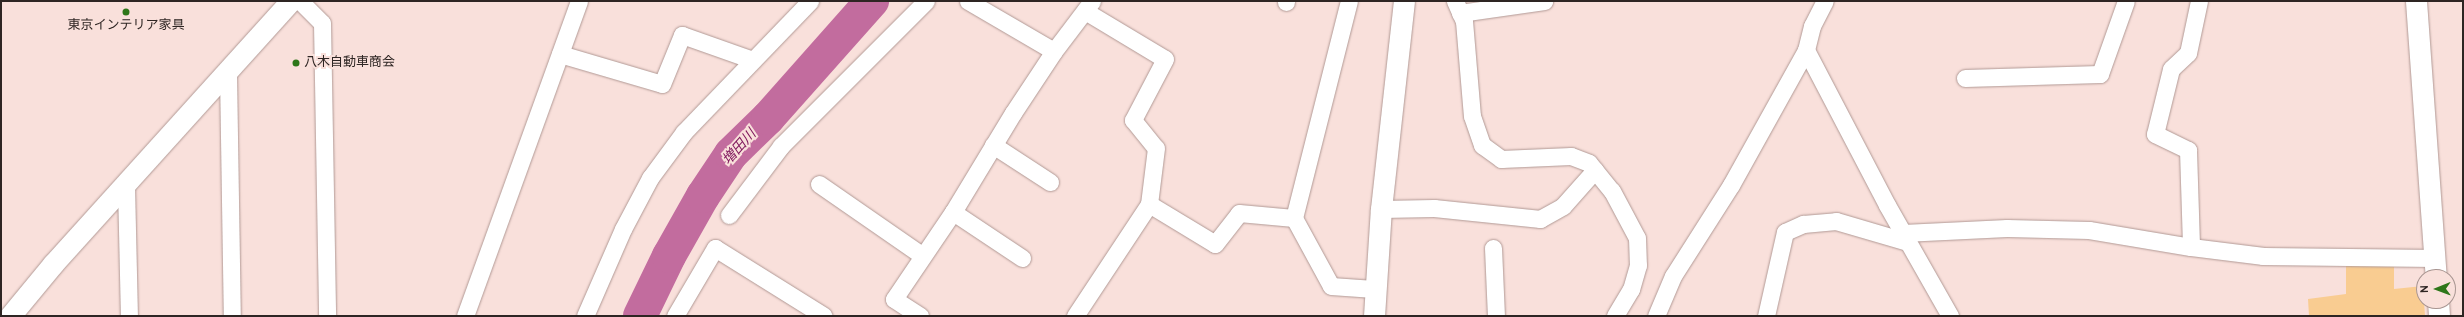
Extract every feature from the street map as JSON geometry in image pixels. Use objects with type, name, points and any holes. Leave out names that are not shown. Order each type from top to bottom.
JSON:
[{"type":"street","points":[[10,316],[53,264],[228,74],[291,1]]},
{"type":"street","points":[[300,1],[322,22],[327,316]]},
{"type":"street","points":[[465,316],[579,1]]},
{"type":"street","points":[[585,316],[620,236],[650,178],[684,132],[810,1]]},
{"type":"street","points":[[729,215],[781,146],[926,1]]},
{"type":"street","points":[[968,1],[1054,51]]},
{"type":"street","points":[[1349,1],[1294,218],[1331,286],[1374,289]]},
{"type":"street","points":[[1374,316],[1374,289],[1381,209],[1404,1]]},
{"type":"street","points":[[1544,1],[1457,7],[1464,21],[1472,116],[1482,145],[1501,159],[1571,156],[1589,163],[1612,191],[1637,238],[1638,265],[1631,289],[1615,316]]},
{"type":"street","points":[[1656,316],[1673,276],[1731,185],[1806,50],[1812,26],[1825,1]]},
{"type":"street","points":[[1965,78],[2100,74],[2126,1]]},
{"type":"street","points":[[2191,247],[2188,150],[2155,134],[2172,69],[2188,53],[2199,1]]},
{"type":"street","points":[[1766,316],[1785,232],[1803,224],[1836,221],[1905,237],[2007,228],[2089,230],[2191,247],[2263,256],[2436,267],[2416,1]]},
{"type":"street","points":[[920,316],[894,299],[953,212],[993,145],[1054,51],[1089,6],[1165,59],[1133,120],[1156,148],[1149,204],[1082,314]]},
{"type":"street","points":[[560,54],[662,84],[682,35],[753,60]]},
{"type":"street","points":[[1806,50],[1905,237],[1950,316]]},
{"type":"street","points":[[228,74],[232,316]]},
{"type":"street","points":[[993,145],[1050,182]]},
{"type":"street","points":[[1381,209],[1434,208],[1540,219],[1563,206],[1595,170]]},
{"type":"street","points":[[818,184],[923,256]]},
{"type":"street","points":[[126,186],[129,316]]},
{"type":"street","points":[[1149,204],[1215,244],[1239,213],[1294,218]]},
{"type":"street","points":[[953,212],[1022,258]]},
{"type":"street","points":[[675,316],[715,248],[804,310],[824,316]]},
{"type":"street","points":[[1493,248],[1496,316]]},
{"type":"shaded area","points":[[2394,264],[2394,289],[2416,287],[2416,309],[2425,309],[2425,316],[2309,316],[2308,299],[2346,294],[2346,265]]},
{"type":"waterway","name":"増田川","points":[[640,316],[669,256],[703,196],[731,154],[768,118],[872,1]]},
{"type":"place","name":"東京インテリア家具","points":[[126,12]]},
{"type":"place","name":"八木自動車商会","points":[[296,63]]}]
